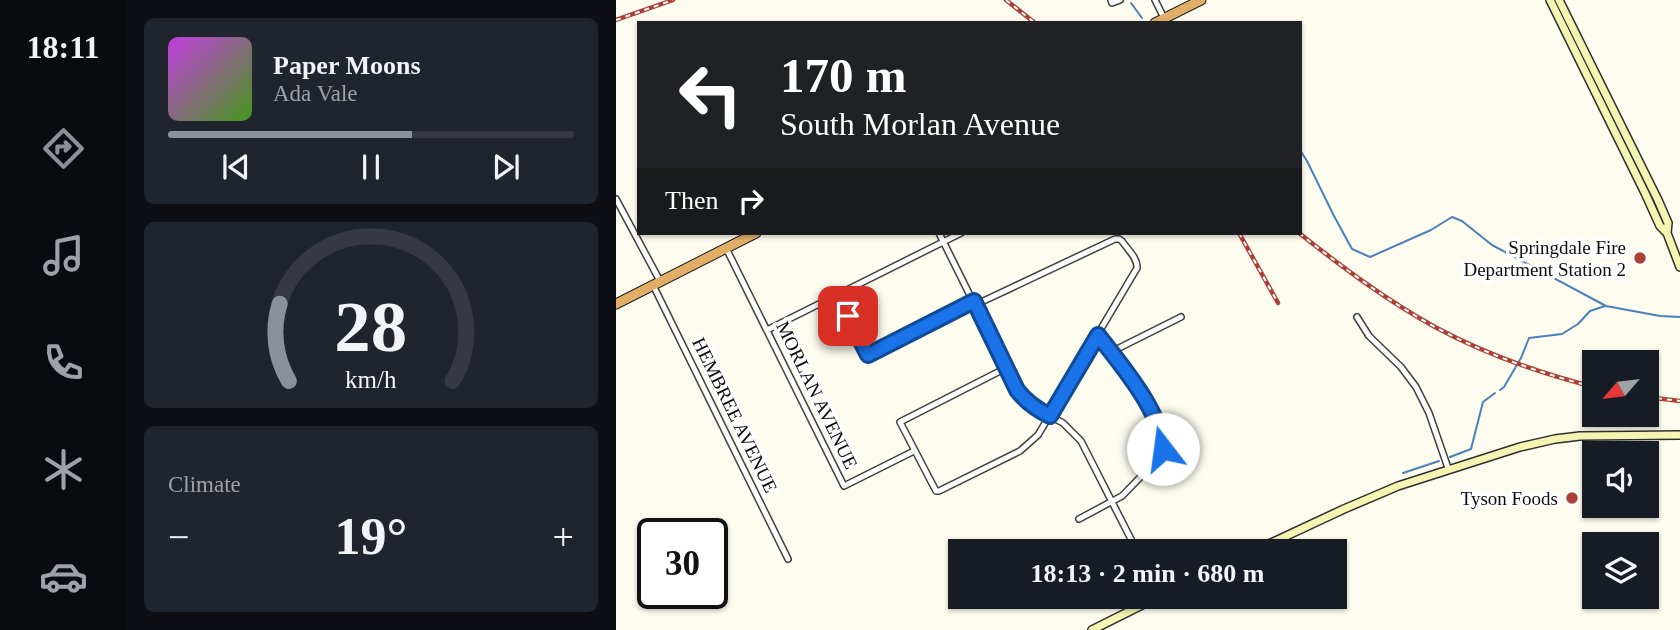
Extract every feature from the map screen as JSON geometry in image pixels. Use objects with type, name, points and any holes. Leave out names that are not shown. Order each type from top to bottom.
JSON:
[{"type":"highway","points":[[1160,20],[1201,0]]},
{"type":"highway","points":[[616,304],[752,235]]},
{"type":"main road","points":[[1550,0],[1660,226],[1667,233],[1680,267]]},
{"type":"main road","points":[[1559,0],[1658,200],[1668,223],[1667,233]]},
{"type":"main road","points":[[1280,539],[1369,497],[1448,468],[1520,447],[1588,435],[1680,435]]},
{"type":"main road","points":[[1092,630],[1134,609]]},
{"type":"street","points":[[1111,0],[1112,3],[1120,0]]},
{"type":"street","points":[[1155,0],[1160,20]]},
{"type":"street","name":"HEMBREE AVENUE","points":[[616,199],[788,559]]},
{"type":"street","points":[[940,235],[1017,390],[1035,408],[1063,423],[1081,441],[1131,539]]},
{"type":"street","points":[[767,330],[957,235]]},
{"type":"street","points":[[838,295],[868,355],[974,303],[1119,239],[1138,264],[1137,268],[1038,435],[1020,451],[936,491],[900,422],[1006,368]]},
{"type":"street","name":"MORLAN AVENUE","points":[[726,248],[844,486],[914,451]]},
{"type":"street","points":[[1111,352],[1181,317]]},
{"type":"street","points":[[1357,317],[1369,336],[1401,367],[1416,387],[1429,413],[1448,468]]},
{"type":"street","points":[[1079,519],[1122,496],[1158,459],[1163,449],[1157,419],[1098,335]]},
{"type":"waterway","points":[[1131,3],[1142,18]]},
{"type":"waterway","points":[[1302,153],[1352,249],[1370,257],[1431,230],[1452,217],[1462,221],[1492,245],[1606,306],[1680,317]]},
{"type":"waterway","points":[[1500,390],[1521,358],[1529,338],[1562,334],[1578,324],[1590,311],[1605,306]]},
{"type":"waterway","points":[[1450,457],[1471,449],[1483,402],[1495,393]]},
{"type":"waterway","points":[[1403,473],[1439,461]]},
{"type":"railway","points":[[616,20],[673,0]]},
{"type":"railway","points":[[1006,0],[1032,21]]},
{"type":"railway","points":[[1240,235],[1278,303]]},
{"type":"railway","points":[[1302,235],[1365,283],[1435,327],[1513,362],[1582,384]]},
{"type":"railway","points":[[1659,398],[1680,401]]},
{"type":"place","name":"Springdale Fire Department Station 2","points":[[1640,258]]},
{"type":"place","name":"Tyson Foods","points":[[1572,498]]},
{"type":"route","points":[[848,316],[868,355],[974,301],[1017,390],[1035,408],[1050,416],[1098,335],[1157,419],[1163,449]]}]
